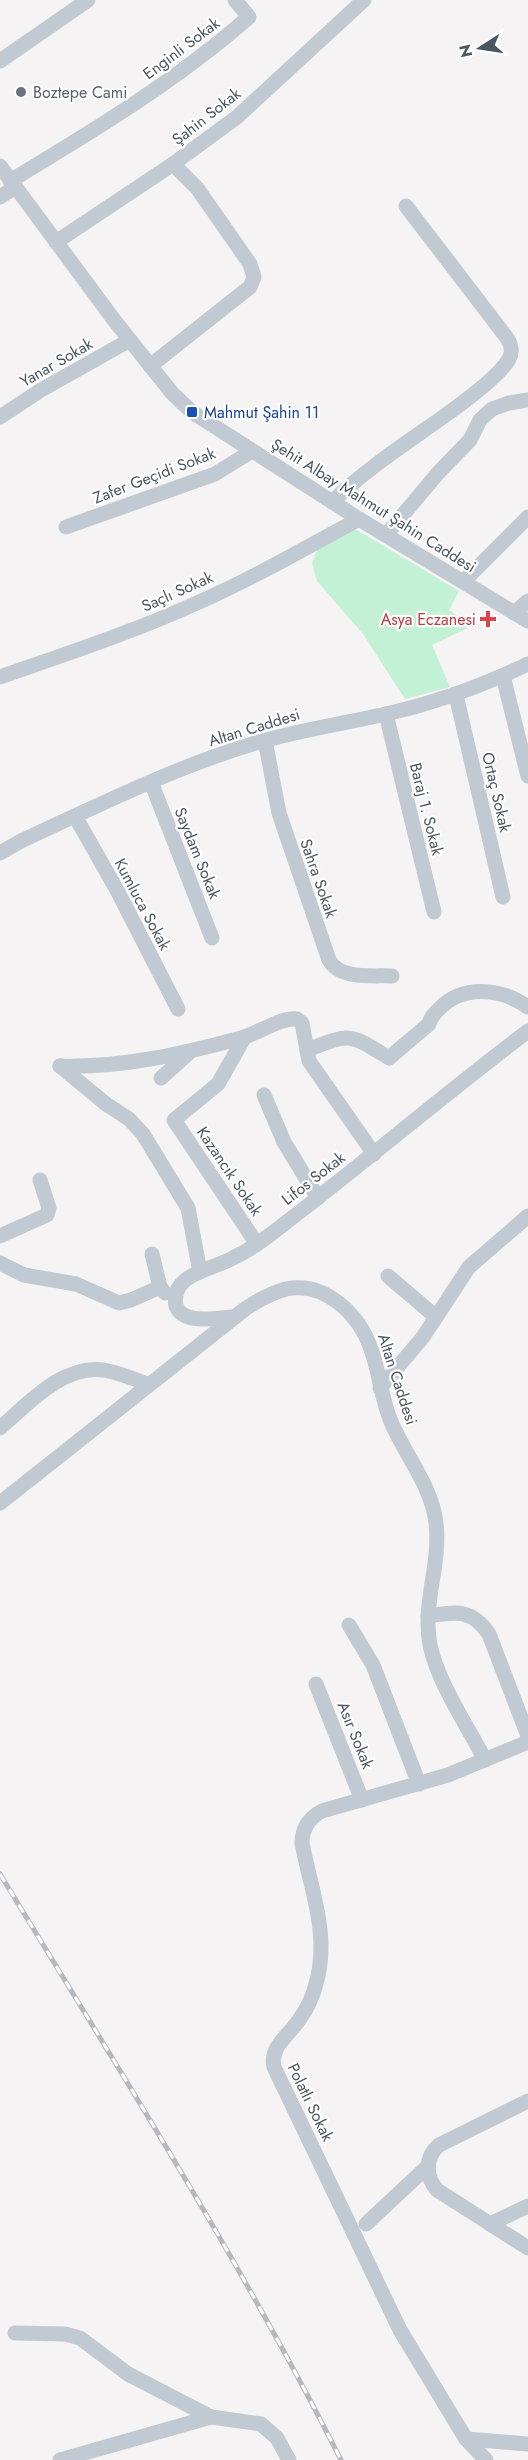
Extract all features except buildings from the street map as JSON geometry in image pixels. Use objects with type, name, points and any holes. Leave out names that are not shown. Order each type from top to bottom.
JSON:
[{"type":"street","points":[[0,61],[88,0]]},
{"type":"street","name":"Enginli Sokak","points":[[0,197],[13,184],[117,117],[215,47],[249,17],[235,0]]},
{"type":"street","name":"Şahin Sokak","points":[[56,242],[173,164],[237,117],[364,0]]},
{"type":"street","points":[[150,366],[250,286],[254,277],[250,264],[196,188],[173,164]]},
{"type":"street","name":"Şehit Albay Mahmut Şahin Caddesi","points":[[0,166],[150,366],[172,393],[192,412],[359,519],[528,621]]},
{"type":"street","points":[[333,502],[371,468],[473,395],[506,363],[510,356],[511,346],[507,338],[406,206]]},
{"type":"street","name":"Yanar Sokak","points":[[0,417],[41,390],[130,340]]},
{"type":"street","points":[[386,535],[470,440],[480,420],[492,409],[528,400]]},
{"type":"street","name":"Zafer Geçidi Sokak","points":[[66,527],[215,474],[252,451]]},
{"type":"street","points":[[463,582],[528,517]]},
{"type":"street","name":"Saçlı Sokak","points":[[0,677],[127,632],[198,603],[359,519]]},
{"type":"street","points":[[514,613],[528,601]]},
{"type":"street","name":"Altan Caddesi","points":[[0,853],[75,816],[196,763],[265,740],[326,725],[386,714],[456,695],[528,664]]},
{"type":"street","points":[[503,676],[528,776]]},
{"type":"street","name":"Ortaç Sokak","points":[[456,695],[503,897]]},
{"type":"street","name":"Baraj 1. Sokak","points":[[386,714],[434,912]]},
{"type":"street","name":"Sahra Sokak","points":[[265,740],[279,813],[331,963],[335,968],[354,975],[392,976]]},
{"type":"street","name":"Saydam Sokak","points":[[151,782],[212,938]]},
{"type":"street","name":"Kumluca Sokak","points":[[75,816],[118,892],[178,1009]]},
{"type":"street","points":[[307,1050],[341,1037],[352,1037],[388,1058],[429,1024],[431,1017],[445,1002],[463,993],[477,991],[494,993],[512,998],[528,1007]]},
{"type":"street","points":[[200,1272],[188,1208],[143,1134],[129,1119],[106,1104],[60,1066],[102,1065],[190,1052],[244,1038],[288,1019],[297,1019],[302,1023],[309,1060],[374,1154]]},
{"type":"street","name":"Lifos Sokak","points":[[177,1310],[175,1301],[178,1288],[187,1278],[230,1260],[257,1244],[374,1154],[444,1094],[528,1031]]},
{"type":"street","name":"Kazancık Sokak","points":[[244,1038],[218,1084],[174,1120],[257,1244]]},
{"type":"street","points":[[161,1078],[190,1052]]},
{"type":"street","points":[[264,1095],[284,1142],[318,1198]]},
{"type":"street","points":[[0,1236],[47,1215],[49,1205],[40,1180]]},
{"type":"street","points":[[380,1388],[423,1337],[469,1267],[528,1216]]},
{"type":"street","points":[[152,1254],[160,1287],[184,1316],[192,1318],[235,1317]]},
{"type":"street","points":[[0,1263],[24,1275],[76,1284],[118,1303],[131,1300],[160,1287]]},
{"type":"street","points":[[388,1276],[436,1317]]},
{"type":"street","name":"Altan Caddesi","points":[[0,1503],[257,1301],[278,1291],[294,1288],[316,1290],[342,1305],[357,1321],[371,1350],[380,1388],[393,1426],[428,1494],[436,1517],[437,1535],[428,1616],[430,1647],[438,1671],[485,1760]]},
{"type":"street","points":[[0,1428],[47,1388],[85,1372],[105,1370],[149,1385]]},
{"type":"street","points":[[428,1616],[460,1612],[479,1621],[489,1634],[528,1736]]},
{"type":"street","points":[[349,1625],[373,1665],[419,1784]]},
{"type":"street","name":"Asır Sokak","points":[[316,1684],[362,1800]]},
{"type":"street","name":"Polatlı Sokak","points":[[486,2460],[466,2439],[400,2330],[273,2062],[275,2050],[300,2020],[310,2002],[320,1967],[320,1923],[302,1843],[303,1832],[308,1822],[316,1814],[448,1775],[528,1742]]},
{"type":"street","points":[[528,2101],[439,2145],[432,2152],[428,2166],[431,2181],[437,2190],[528,2248]]},
{"type":"street","points":[[366,2224],[428,2166]]},
{"type":"street","points":[[490,2224],[528,2206]]},
{"type":"street","points":[[15,2333],[65,2334],[80,2338],[128,2374],[211,2417],[261,2424],[278,2438],[289,2460]]},
{"type":"street","points":[[60,2460],[211,2417]]},
{"type":"street","points":[[466,2439],[528,2444]]},
{"type":"green space","points":[[352,529],[459,591],[449,610],[472,626],[432,645],[450,687],[405,699],[363,634],[317,581],[312,563],[318,548]]},
{"type":"railway","points":[[0,1874],[219,2237],[261,2310],[341,2460]]},
{"type":"place","name":"Boztepe Cami","points":[[21,92]]},
{"type":"place","name":"Mahmut Şahin 11","points":[[192,412]]},
{"type":"place","name":"Asya Eczanesi","points":[[488,619]]}]
